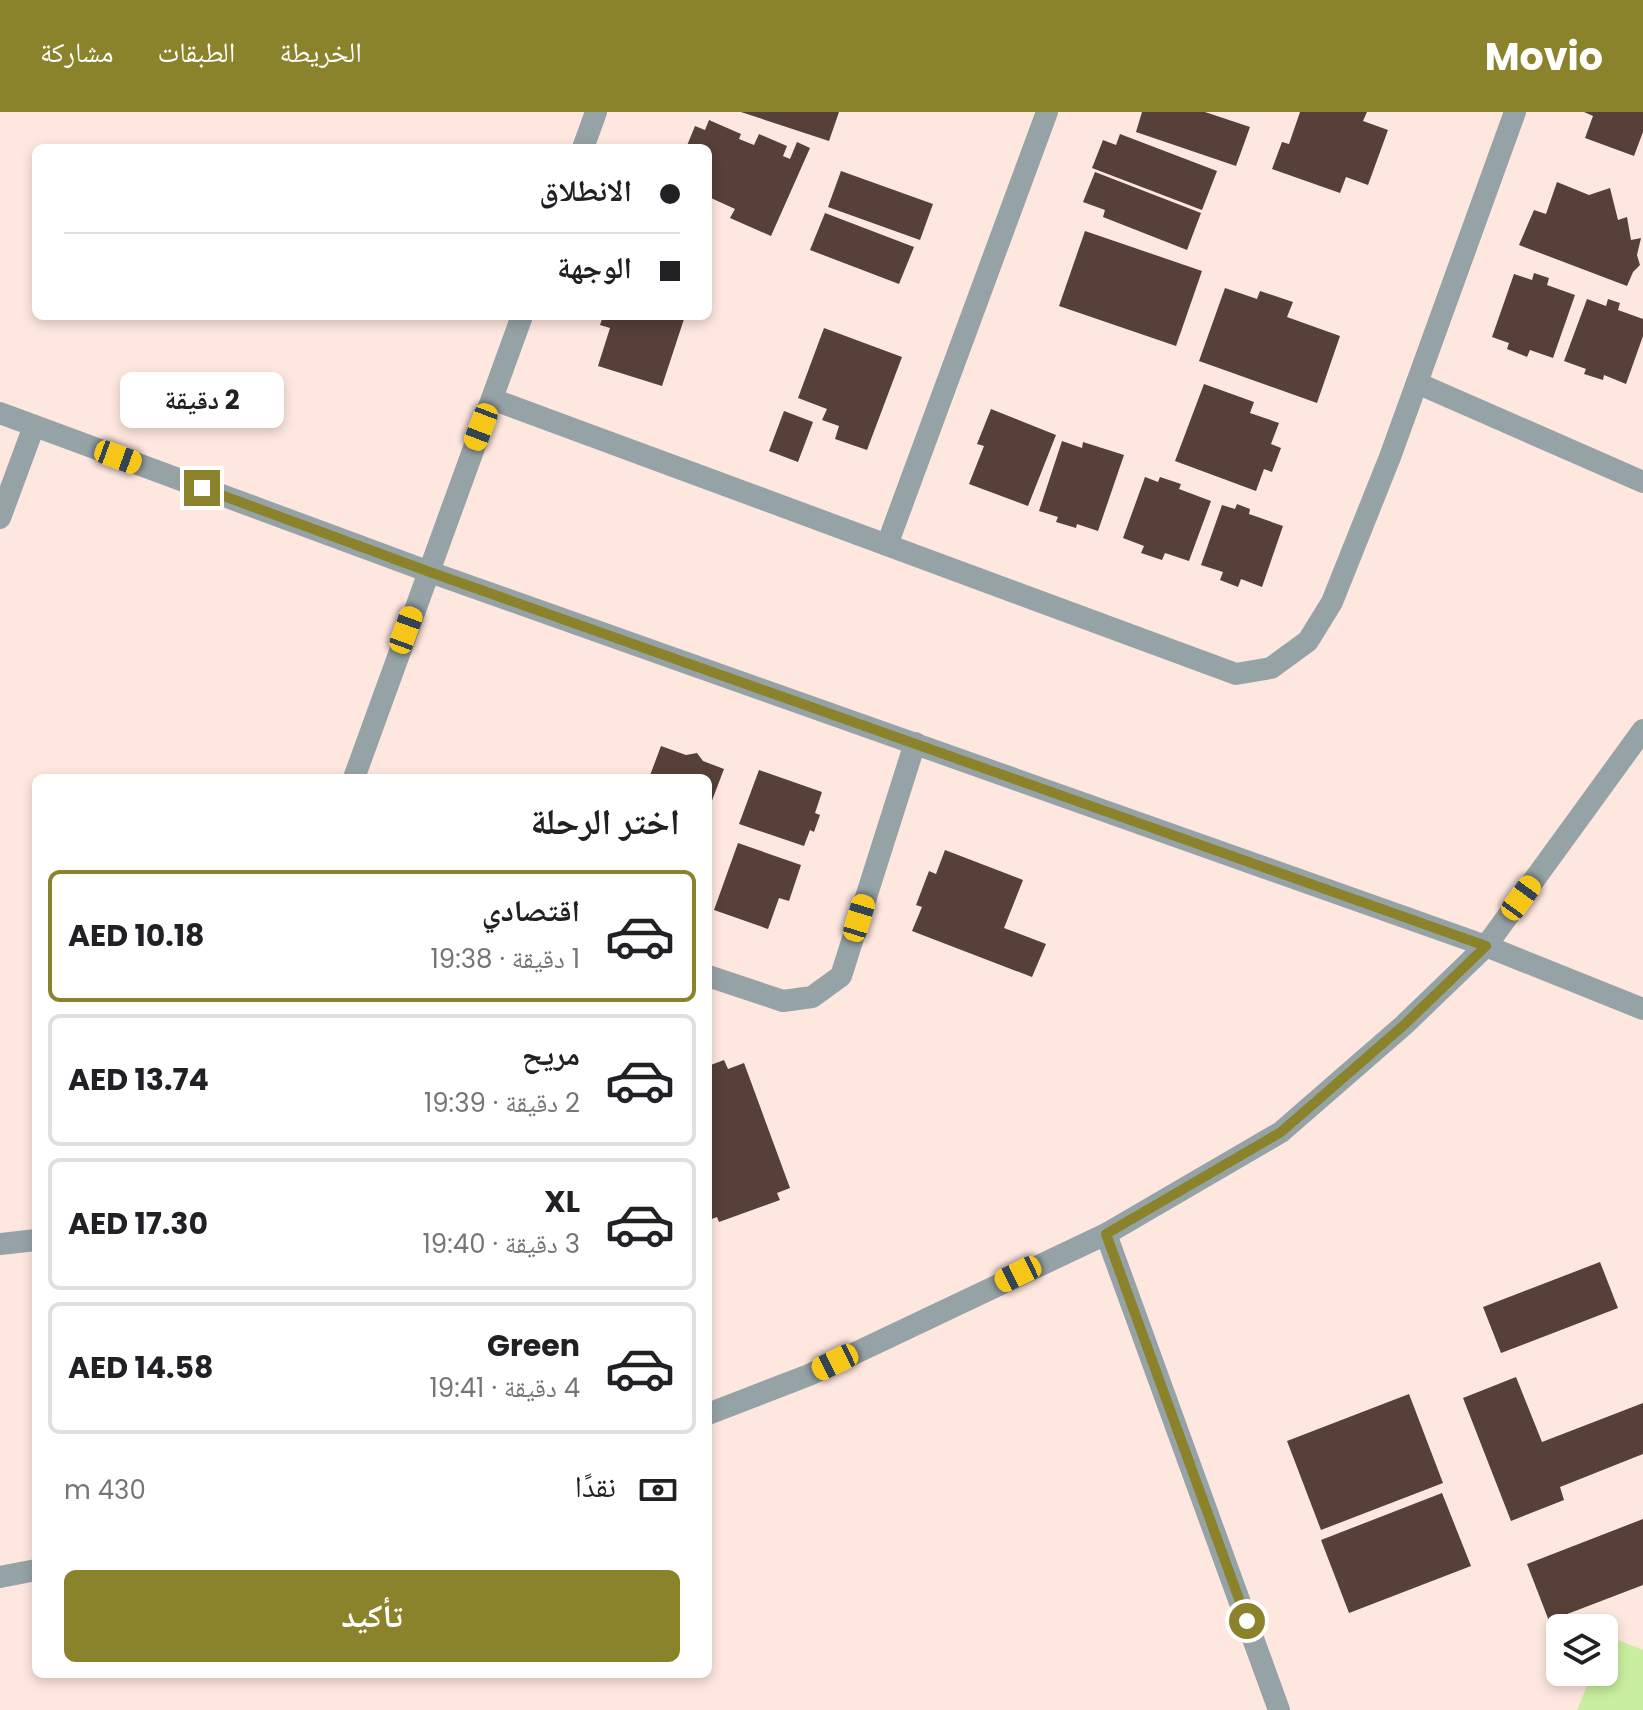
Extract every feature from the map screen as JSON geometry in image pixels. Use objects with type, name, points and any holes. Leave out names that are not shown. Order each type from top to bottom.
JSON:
[{"type":"street","points":[[584,144],[596,112]]},
{"type":"street","points":[[887,545],[1047,112]]},
{"type":"street","points":[[492,399],[1236,674],[1271,668],[1308,641],[1332,602],[1390,457],[1515,112]]},
{"type":"street","points":[[355,774],[521,320]]},
{"type":"street","points":[[1417,383],[1643,482]]},
{"type":"street","points":[[0,413],[427,571],[1486,946],[1643,1009]]},
{"type":"street","points":[[0,518],[34,426]]},
{"type":"street","points":[[712,1412],[809,1375],[1106,1234],[1281,1132],[1404,1025],[1486,946],[1643,730]]},
{"type":"street","points":[[712,977],[783,1001],[812,997],[841,976],[915,743]]},
{"type":"street","points":[[1106,1234],[1279,1710]]},
{"type":"street","points":[[0,1244],[32,1240]]},
{"type":"street","points":[[0,1577],[32,1571]]},
{"type":"green space","points":[[1618,1640],[1643,1650],[1643,1710],[1577,1710],[1587,1686],[1618,1686]]},
{"type":"building","points":[[741,112],[839,112],[829,141]]},
{"type":"building","points":[[1142,112],[1205,112],[1250,127],[1236,166],[1136,132]]},
{"type":"building","points":[[1300,112],[1367,112],[1363,121],[1388,130],[1368,185],[1346,177],[1340,193],[1272,169],[1282,142],[1289,144]]},
{"type":"building","points":[[1584,112],[1643,112],[1643,132],[1634,156],[1585,138],[1593,116]]},
{"type":"building","points":[[709,120],[741,134],[739,139],[754,145],[759,134],[787,146],[783,156],[790,159],[797,142],[810,148],[771,236],[730,218],[735,209],[712,198],[712,144],[688,144],[695,126],[705,130]]},
{"type":"building","points":[[1120,134],[1217,171],[1202,210],[1092,168],[1103,140],[1116,145]]},
{"type":"building","points":[[841,171],[933,204],[920,240],[828,207]]},
{"type":"building","points":[[1095,172],[1201,213],[1187,250],[1103,217],[1105,210],[1083,202]]},
{"type":"building","points":[[1557,182],[1589,195],[1610,188],[1618,220],[1627,217],[1631,240],[1641,238],[1637,255],[1640,265],[1627,286],[1519,245],[1534,210],[1546,214]]},
{"type":"building","points":[[825,213],[914,247],[899,284],[810,250]]},
{"type":"building","points":[[1085,231],[1202,271],[1176,346],[1059,306]]},
{"type":"building","points":[[1534,273],[1549,278],[1547,285],[1575,295],[1553,358],[1530,350],[1527,357],[1507,349],[1509,343],[1492,337],[1514,274],[1532,280]]},
{"type":"building","points":[[1225,288],[1257,299],[1260,291],[1293,302],[1287,317],[1340,336],[1317,403],[1199,361]]},
{"type":"building","points":[[1587,299],[1606,306],[1608,299],[1620,303],[1618,310],[1643,319],[1643,336],[1626,384],[1604,375],[1603,380],[1584,374],[1586,369],[1564,361]]},
{"type":"building","points":[[602,320],[684,320],[662,386],[598,366],[610,328],[600,325]]},
{"type":"building","points":[[824,328],[902,357],[867,450],[835,439],[839,426],[822,420],[827,409],[798,398]]},
{"type":"building","points":[[1204,384],[1254,402],[1250,413],[1279,423],[1271,444],[1281,448],[1272,472],[1264,469],[1256,491],[1175,461]]},
{"type":"building","points":[[991,409],[1056,435],[1028,506],[969,484],[984,446],[977,444]]},
{"type":"building","points":[[784,411],[813,422],[798,462],[769,451]]},
{"type":"building","points":[[1062,441],[1082,448],[1083,442],[1124,455],[1098,531],[1077,524],[1076,528],[1056,522],[1058,517],[1039,511]]},
{"type":"building","points":[[1145,477],[1158,482],[1160,477],[1181,484],[1179,489],[1211,501],[1189,561],[1165,553],[1162,560],[1141,553],[1144,546],[1123,538]]},
{"type":"building","points":[[1237,504],[1250,509],[1249,514],[1283,526],[1262,587],[1241,579],[1238,587],[1220,580],[1223,572],[1201,565],[1222,505],[1235,509]]},
{"type":"building","points":[[661,746],[686,755],[697,753],[703,761],[724,769],[712,800],[712,774],[650,774]]},
{"type":"building","points":[[759,770],[822,792],[815,813],[820,815],[814,832],[810,830],[804,846],[739,824]]},
{"type":"building","points":[[738,843],[801,865],[789,901],[779,898],[768,929],[714,910]]},
{"type":"building","points":[[945,850],[1023,880],[1004,928],[1046,944],[1032,977],[912,931],[922,907],[916,905],[929,871],[936,874]]},
{"type":"building","points":[[724,1060],[728,1069],[744,1063],[790,1188],[777,1193],[780,1200],[719,1222],[717,1217],[712,1219],[712,1064]]},
{"type":"building","points":[[1600,1262],[1618,1308],[1501,1353],[1483,1307]]},
{"type":"building","points":[[1516,1377],[1542,1442],[1643,1403],[1643,1454],[1560,1487],[1564,1500],[1511,1521],[1463,1398]]},
{"type":"building","points":[[1409,1394],[1443,1483],[1321,1530],[1287,1441]]},
{"type":"building","points":[[1442,1493],[1471,1566],[1349,1613],[1321,1540]]},
{"type":"building","points":[[1643,1519],[1643,1585],[1567,1614],[1546,1614],[1527,1564]]},
{"type":"route","points":[[202,488],[427,571],[1486,946],[1404,1025],[1281,1132],[1106,1234],[1247,1621]]}]
